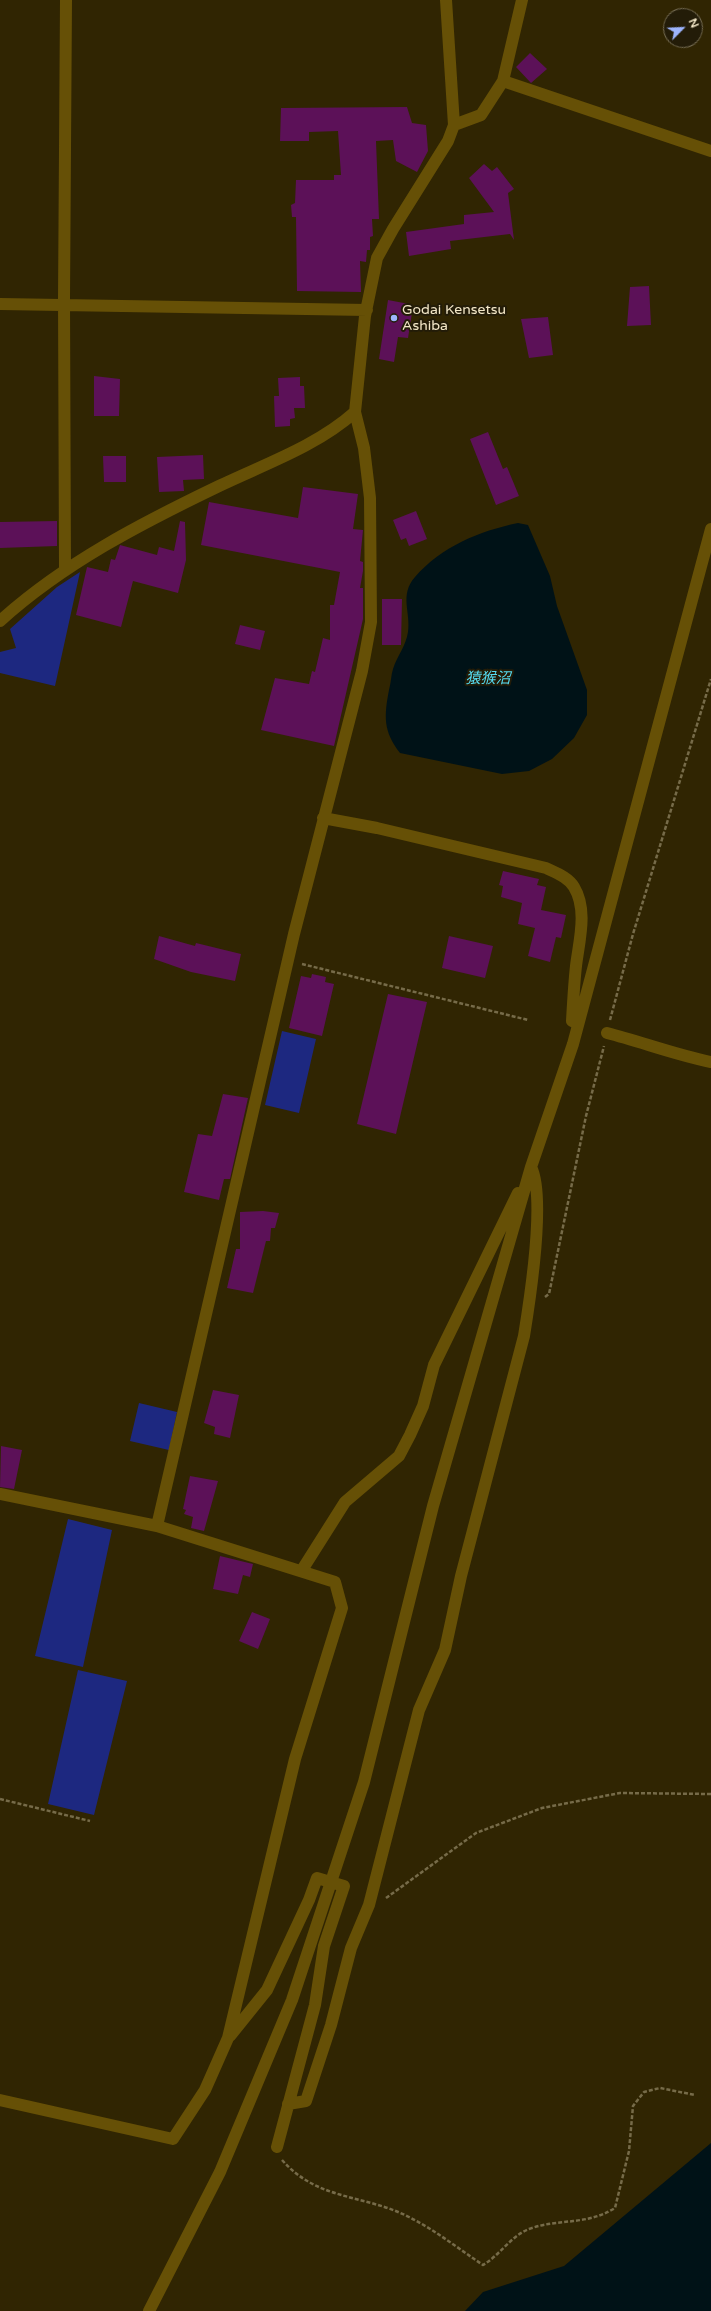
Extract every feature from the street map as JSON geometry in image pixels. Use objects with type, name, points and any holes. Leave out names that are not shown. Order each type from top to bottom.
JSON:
[{"type":"street","points":[[65,568],[64,305],[66,0]]},
{"type":"street","points":[[157,1526],[288,961],[323,818],[362,671],[372,622],[370,498],[364,448],[355,412],[367,310],[377,258],[393,229],[448,141],[454,125],[446,0]]},
{"type":"street","points":[[454,125],[480,115],[503,81],[522,0]]},
{"type":"street","points":[[503,81],[711,151]]},
{"type":"street","points":[[0,304],[367,310]]},
{"type":"street","points":[[0,621],[25,598],[65,568],[214,488],[314,440],[343,423],[355,412]]},
{"type":"street","points":[[149,2311],[220,2172],[292,2000],[364,1782],[434,1506],[531,1167],[578,1024],[711,529]]},
{"type":"street","points":[[323,818],[378,828],[546,868],[564,876],[574,887],[579,905],[582,930],[573,992],[572,1022],[578,1024]]},
{"type":"street","points":[[607,1033],[641,1042],[686,1057],[711,1062]]},
{"type":"street","points":[[288,2104],[306,2101],[331,2025],[351,1948],[369,1905],[419,1710],[445,1650],[461,1576],[524,1336],[530,1303],[537,1211],[536,1177],[531,1167]]},
{"type":"street","points":[[302,1570],[345,1502],[399,1456],[423,1406],[434,1365],[531,1167]]},
{"type":"street","points":[[0,1494],[157,1526],[302,1570],[335,1582],[342,1608],[295,1759],[228,2038],[205,2090],[173,2139],[0,2100]]},
{"type":"street","points":[[228,2038],[267,1990],[309,1900],[317,1878],[344,1886],[324,1946],[315,2005],[277,2147]]},
{"type":"path","points":[[530,1303],[541,1302],[549,1294],[584,1124],[633,934],[711,679]]},
{"type":"path","points":[[288,961],[528,1020]]},
{"type":"path","points":[[369,1905],[381,1902],[393,1894],[441,1857],[476,1833],[542,1808],[620,1793],[711,1794]]},
{"type":"path","points":[[0,1799],[90,1820]]},
{"type":"path","points":[[277,2147],[283,2161],[310,2185],[337,2194],[377,2203],[409,2217],[483,2265],[494,2259],[516,2236],[528,2229],[546,2224],[584,2221],[602,2217],[616,2208],[629,2150],[634,2106],[644,2092],[660,2088],[695,2095]]},
{"type":"shaded area","points":[[80,572],[55,686],[0,673],[0,652],[16,648],[10,629],[57,587]]},
{"type":"shaded area","points":[[282,1031],[316,1039],[299,1113],[265,1105]]},
{"type":"shaded area","points":[[139,1403],[177,1412],[169,1450],[130,1441]]},
{"type":"shaded area","points":[[68,1519],[112,1530],[83,1667],[35,1656]]},
{"type":"shaded area","points":[[78,1670],[127,1681],[94,1815],[48,1804]]},
{"type":"water","name":"猿猴沼","points":[[518,523],[528,525],[550,576],[557,606],[587,690],[587,715],[574,738],[552,759],[529,771],[502,774],[400,753],[390,738],[386,723],[386,708],[393,669],[408,632],[407,597],[410,584],[425,566],[449,549],[475,536],[503,526]]},
{"type":"water","points":[[711,2143],[711,2311],[465,2311],[483,2292],[564,2266]]},
{"type":"building","points":[[530,53],[547,69],[531,83],[516,67]]},
{"type":"building","points":[[407,107],[412,123],[426,125],[428,151],[417,172],[396,161],[393,140],[376,141],[379,219],[372,219],[373,236],[370,237],[370,250],[367,250],[366,262],[360,261],[361,292],[297,291],[296,217],[292,217],[291,205],[295,203],[296,180],[334,180],[334,175],[341,175],[338,131],[309,132],[309,141],[280,141],[281,108]]},
{"type":"building","points":[[484,164],[492,171],[497,167],[514,189],[508,193],[514,240],[510,234],[450,241],[451,249],[409,256],[406,232],[464,224],[464,215],[494,212],[469,178]]},
{"type":"building","points":[[649,286],[651,325],[627,326],[630,287]]},
{"type":"building","points":[[388,300],[409,304],[408,313],[412,313],[408,338],[398,337],[394,362],[379,359]]},
{"type":"building","points":[[548,317],[553,355],[529,358],[521,319]]},
{"type":"building","points":[[94,376],[120,379],[119,416],[94,416]]},
{"type":"building","points":[[300,377],[300,386],[304,386],[305,408],[294,408],[295,418],[290,419],[290,426],[275,427],[274,396],[279,396],[278,378]]},
{"type":"building","points":[[488,432],[503,469],[507,467],[519,496],[496,505],[470,439]]},
{"type":"building","points":[[203,455],[204,479],[183,480],[184,491],[159,492],[157,457]]},
{"type":"building","points":[[103,456],[126,456],[126,482],[104,482]]},
{"type":"building","points":[[303,487],[358,494],[353,529],[363,530],[360,561],[363,562],[363,571],[360,588],[363,588],[363,619],[334,746],[261,730],[275,678],[309,684],[312,671],[315,672],[323,638],[330,640],[330,605],[334,605],[340,572],[201,545],[209,502],[298,518]]},
{"type":"building","points":[[416,511],[427,539],[409,546],[406,538],[401,540],[393,520]]},
{"type":"building","points":[[57,521],[57,546],[0,548],[0,522]]},
{"type":"building","points":[[180,521],[185,522],[186,560],[178,593],[133,581],[121,627],[76,615],[87,567],[108,572],[111,559],[115,560],[120,545],[157,555],[159,547],[174,551]]},
{"type":"building","points":[[382,599],[402,599],[401,645],[382,645]]},
{"type":"building","points":[[240,625],[265,631],[260,650],[235,644]]},
{"type":"building","points":[[503,871],[539,879],[537,885],[546,887],[541,910],[566,915],[561,938],[556,937],[550,962],[528,956],[535,928],[518,924],[522,903],[501,897],[503,886],[499,885]]},
{"type":"building","points":[[159,936],[195,946],[196,943],[241,954],[235,981],[191,972],[154,959]]},
{"type":"building","points":[[449,936],[493,946],[485,978],[442,968]]},
{"type":"building","points":[[312,974],[326,977],[325,982],[334,984],[322,1036],[289,1028],[301,976],[311,978]]},
{"type":"building","points":[[388,994],[427,1002],[396,1134],[357,1124]]},
{"type":"building","points":[[223,1094],[248,1098],[230,1179],[224,1179],[219,1200],[184,1192],[198,1134],[212,1136]]},
{"type":"building","points":[[263,1211],[279,1213],[275,1228],[271,1228],[270,1241],[266,1241],[253,1293],[227,1288],[236,1249],[240,1249],[240,1212]]},
{"type":"building","points":[[213,1390],[239,1395],[230,1438],[214,1434],[215,1427],[204,1423]]},
{"type":"building","points":[[1,1446],[22,1450],[14,1489],[0,1487]]},
{"type":"building","points":[[190,1476],[218,1481],[204,1531],[191,1528],[193,1517],[184,1514],[186,1510],[183,1509]]},
{"type":"building","points":[[220,1556],[253,1564],[250,1577],[243,1575],[238,1594],[213,1589]]},
{"type":"building","points":[[252,1612],[270,1619],[258,1649],[239,1641]]},
{"type":"place","name":"Godai Kensetsu Ashiba","points":[[394,318]]}]
